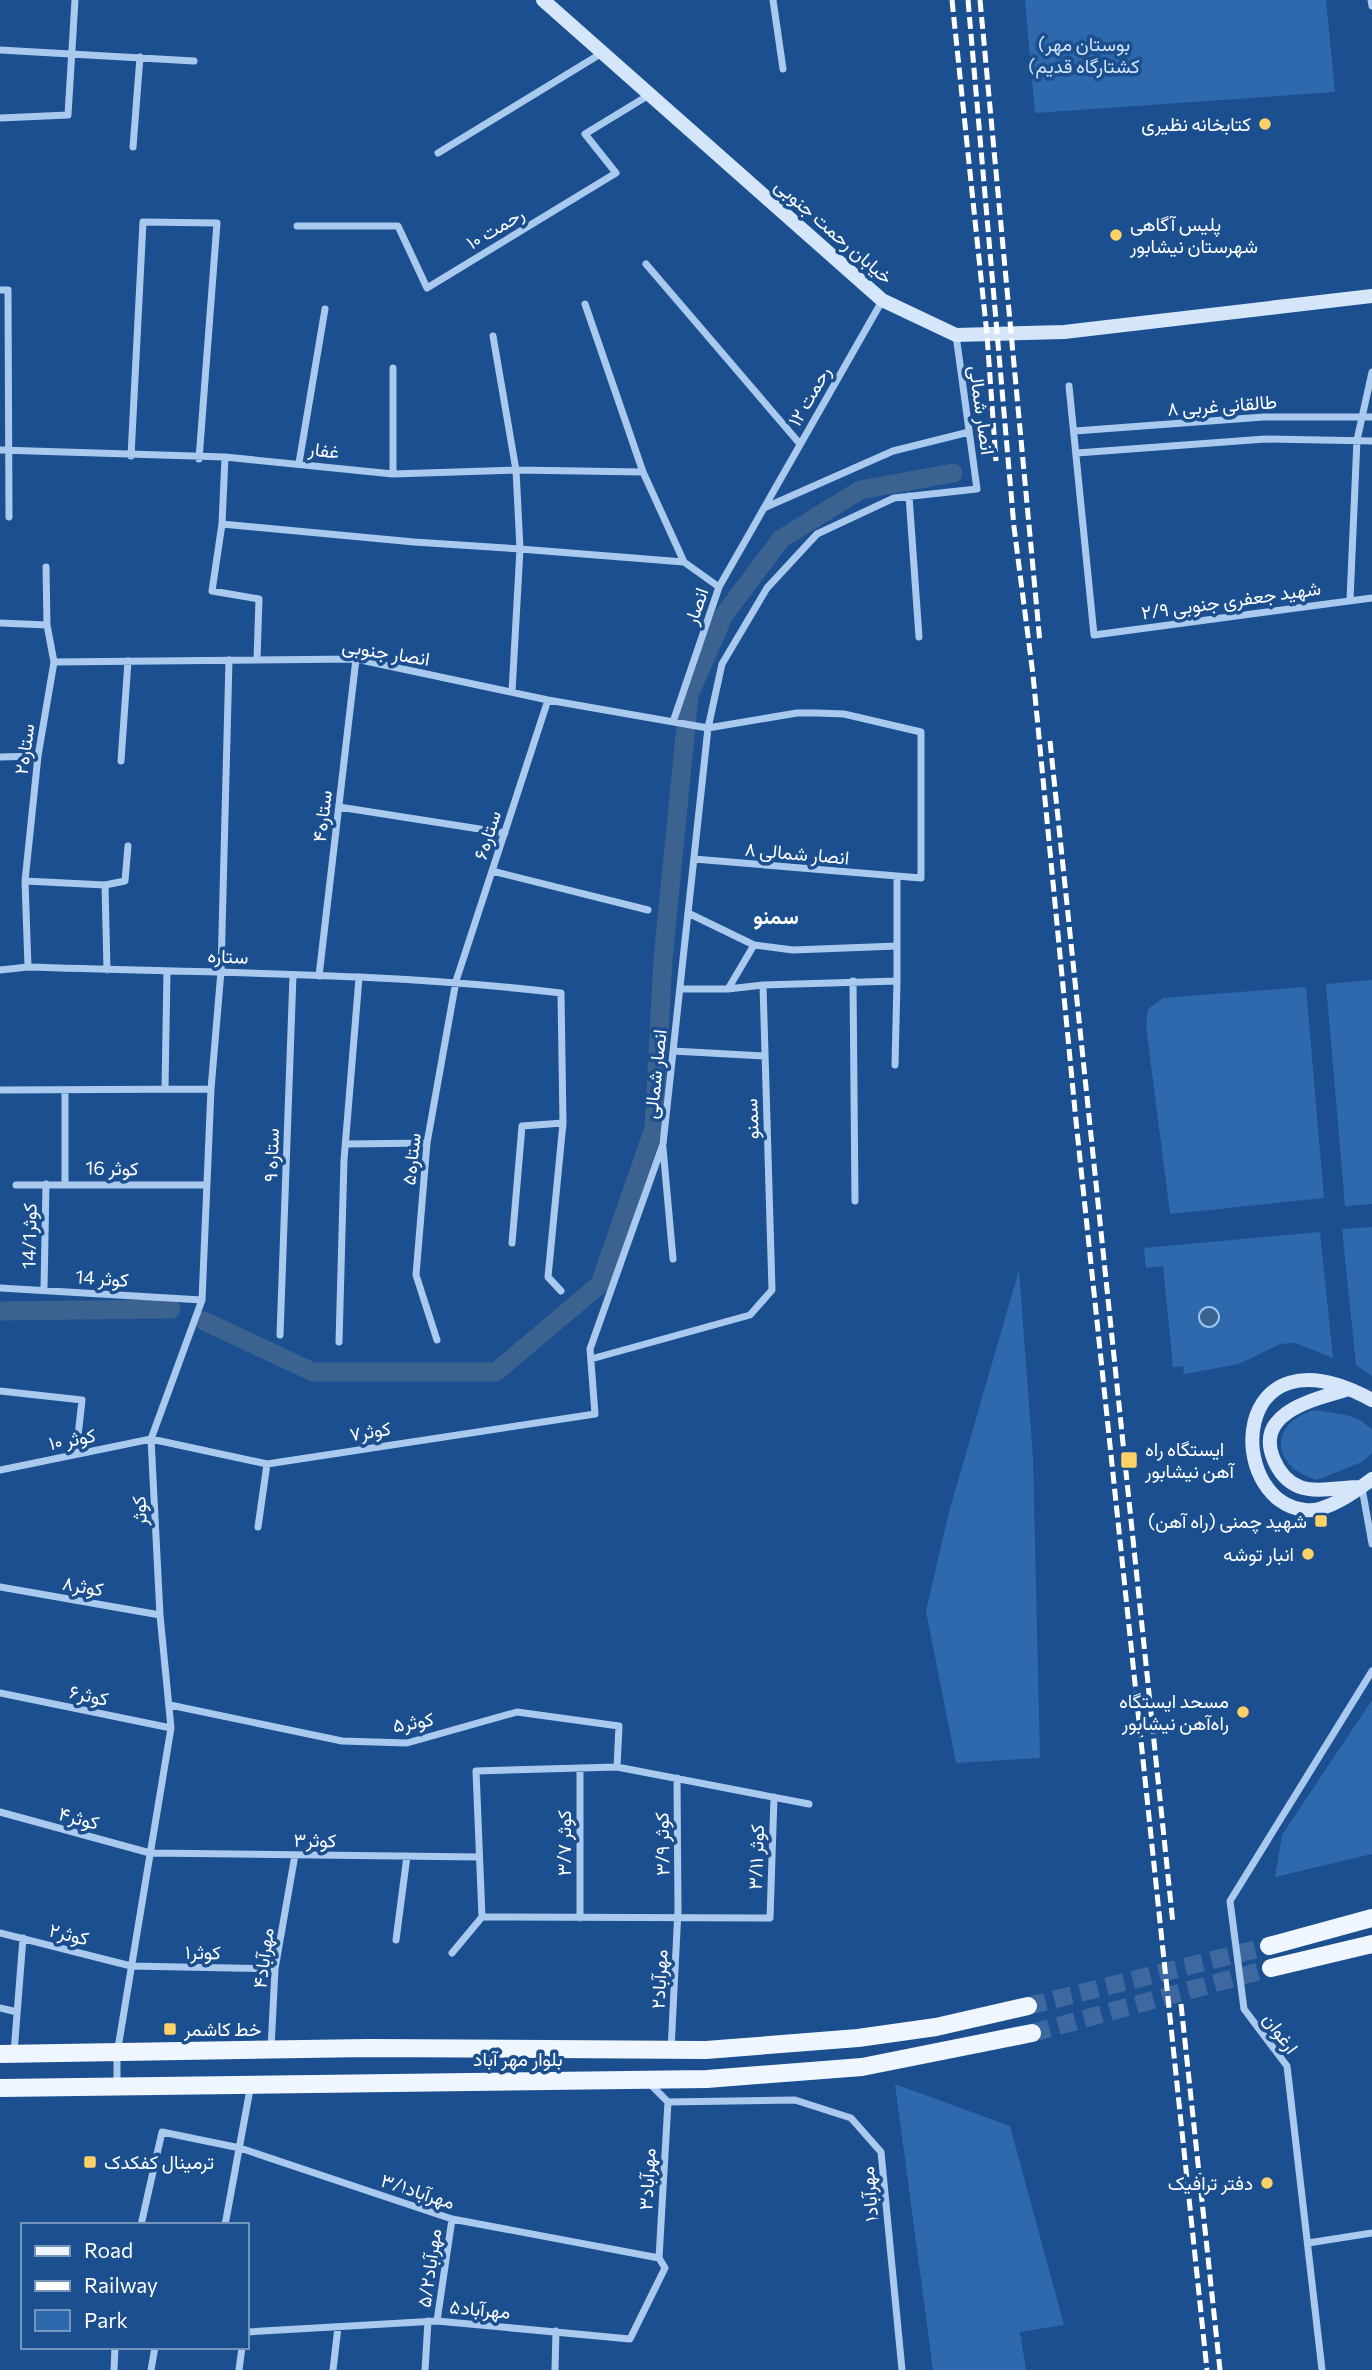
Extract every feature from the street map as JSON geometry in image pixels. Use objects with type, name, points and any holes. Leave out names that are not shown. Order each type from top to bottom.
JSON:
[{"type":"main road","points":[[1269,1946],[1372,1918]]},
{"type":"main road","points":[[1271,1968],[1372,1944]]},
{"type":"main road","name":"بلوار مهر آباد","points":[[7,2054],[271,2049],[706,2050],[858,2038],[936,2026],[1028,2006]]},
{"type":"main road","name":"بلوار مهر آباد","points":[[6,2090],[794,2074],[862,2067],[1032,2032]]},
{"type":"street","points":[[0,118],[68,115],[75,0]]},
{"type":"street","name":"خیابان رحمت جنوبی","points":[[543,0],[882,300],[956,335],[1065,332],[1372,296]]},
{"type":"street","points":[[773,0],[783,69]]},
{"type":"street","points":[[1371,0],[1372,6]]},
{"type":"street","points":[[0,50],[194,61]]},
{"type":"street","points":[[438,153],[603,53]]},
{"type":"street","points":[[133,147],[140,57]]},
{"type":"street","name":"رحمت ۱۰","points":[[297,226],[398,226],[427,288],[616,173],[585,134],[650,94]]},
{"type":"street","points":[[131,456],[144,222],[217,223],[199,459]]},
{"type":"street","points":[[646,264],[800,444]]},
{"type":"street","points":[[0,290],[8,290],[4,450],[9,517]]},
{"type":"street","name":"رحمت ۱۲","points":[[764,509],[882,300]]},
{"type":"street","points":[[585,304],[643,472],[684,562],[719,587]]},
{"type":"street","points":[[299,463],[325,309]]},
{"type":"street","name":"انصار شمالی","points":[[595,1414],[590,1349],[663,1144],[708,728],[722,664],[767,587],[817,534],[894,498],[977,489],[956,335]]},
{"type":"street","points":[[493,336],[516,470],[520,549],[512,692]]},
{"type":"street","points":[[393,368],[393,474]]},
{"type":"street","points":[[1350,600],[1357,440],[1368,416],[1372,372]]},
{"type":"street","points":[[1069,386],[1077,453]]},
{"type":"street","name":"طالقانی غربی ۸","points":[[1075,431],[1264,416],[1368,416]]},
{"type":"street","points":[[764,509],[893,451],[969,432]]},
{"type":"street","name":"طالقانی غربی ۸","points":[[1077,453],[1265,439],[1372,441]]},
{"type":"street","name":"غفار","points":[[4,450],[199,459],[225,457],[393,474],[516,470],[643,472]]},
{"type":"street","name":"شهید جعفری جنوبی ۲/۹","points":[[1077,453],[1094,635],[1372,597]]},
{"type":"street","points":[[225,457],[222,524],[212,591],[259,598],[257,660]]},
{"type":"street","points":[[909,496],[919,637]]},
{"type":"street","name":"انصار","points":[[673,722],[719,587],[764,509]]},
{"type":"street","points":[[222,524],[684,562]]},
{"type":"street","points":[[46,567],[47,625],[54,662]]},
{"type":"street","points":[[0,623],[47,625]]},
{"type":"street","name":"انصار جنوبی","points":[[54,662],[356,659],[548,700],[708,728],[797,713],[818,713],[844,714],[921,733],[921,878],[898,877]]},
{"type":"street","name":"ستاره۴","points":[[318,976],[356,659]]},
{"type":"street","name":"کوثر","points":[[117,2088],[117,2054],[171,1728],[160,1615],[151,1439],[202,1300],[211,1089],[221,971],[229,660]]},
{"type":"street","points":[[121,761],[128,661]]},
{"type":"street","name":"ستاره۲","points":[[28,967],[25,881],[38,756],[54,662]]},
{"type":"street","name":"ستاره۶","points":[[456,981],[548,700]]},
{"type":"street","points":[[0,757],[38,756]]},
{"type":"street","points":[[339,807],[505,833]]},
{"type":"street","points":[[25,881],[104,885],[125,881],[128,846]]},
{"type":"street","name":"انصار شمالی ۸","points":[[694,859],[898,877]]},
{"type":"street","points":[[492,871],[648,910]]},
{"type":"street","points":[[895,1065],[898,877]]},
{"type":"street","points":[[104,885],[107,970]]},
{"type":"street","points":[[688,913],[754,946],[793,950],[897,946]]},
{"type":"street","points":[[728,989],[754,946]]},
{"type":"street","name":"ستاره","points":[[0,970],[28,967],[221,971],[456,981],[561,993],[563,1123]]},
{"type":"street","points":[[165,1089],[167,971]]},
{"type":"street","name":"ستاره ۹","points":[[281,1335],[293,975]]},
{"type":"street","points":[[340,1342],[345,1144],[359,978]]},
{"type":"street","name":"ستاره۵","points":[[436,1339],[416,1275],[427,1143],[456,981]]},
{"type":"street","points":[[853,981],[855,1201]]},
{"type":"street","points":[[680,989],[897,981]]},
{"type":"street","name":"سمنو","points":[[591,1360],[750,1315],[772,1290],[763,985]]},
{"type":"street","points":[[673,1051],[765,1056]]},
{"type":"street","points":[[0,1090],[211,1089]]},
{"type":"street","points":[[65,1090],[65,1183]]},
{"type":"street","points":[[512,1243],[522,1126],[563,1123],[548,1278],[561,1291]]},
{"type":"street","points":[[345,1144],[427,1143]]},
{"type":"street","points":[[663,1144],[673,1259]]},
{"type":"street","name":"کوثر14/1","points":[[44,1289],[46,1184]]},
{"type":"street","name":"کوثر 16","points":[[16,1185],[207,1185]]},
{"type":"street","name":"کوثر 14","points":[[0,1288],[202,1300]]},
{"type":"street","points":[[1367,1483],[1331,1504],[1307,1511],[1292,1507],[1277,1499],[1263,1483],[1252,1442],[1255,1414],[1269,1394],[1291,1380],[1322,1380],[1372,1399]]},
{"type":"street","points":[[1349,1389],[1300,1402],[1285,1413],[1275,1426],[1270,1441],[1272,1454],[1284,1477],[1301,1487],[1367,1483]]},
{"type":"street","points":[[0,1391],[82,1400],[76,1454]]},
{"type":"street","name":"کوثر۷","points":[[151,1439],[267,1464],[595,1414]]},
{"type":"street","name":"کوثر ۱۰","points":[[0,1470],[151,1439]]},
{"type":"street","points":[[258,1527],[267,1464]]},
{"type":"street","points":[[1367,1483],[1372,1544]]},
{"type":"street","name":"کوثر۸","points":[[0,1587],[160,1615]]},
{"type":"street","name":"ارغوان","points":[[1322,2370],[1286,2066],[1244,2009],[1230,1901],[1372,1671]]},
{"type":"street","name":"کوثر۶","points":[[0,1693],[171,1728]]},
{"type":"street","name":"کوثر۵","points":[[170,1705],[342,1741],[407,1743],[517,1712],[619,1726],[618,1767]]},
{"type":"street","points":[[452,1953],[482,1917],[476,1771],[618,1767],[808,1804]]},
{"type":"street","name":"کوثر ۳/۷","points":[[580,1768],[580,1918]]},
{"type":"street","name":"کوثر ۳/۹","points":[[677,1778],[678,1914]]},
{"type":"street","name":"کوثر ۳/۱۱","points":[[678,1914],[770,1918],[774,1797]]},
{"type":"street","name":"کوثر۴","points":[[0,1812],[150,1853]]},
{"type":"street","name":"کوثر۳","points":[[150,1853],[479,1857]]},
{"type":"street","name":"مهرآباد۴","points":[[271,2049],[275,1969],[295,1855]]},
{"type":"street","points":[[396,1940],[407,1856]]},
{"type":"street","points":[[482,1917],[580,1918],[678,1914]]},
{"type":"street","name":"مهرآباد۲","points":[[671,2050],[678,1914]]},
{"type":"street","name":"کوثر۲","points":[[0,1933],[131,1966]]},
{"type":"street","points":[[7,2054],[17,2012],[23,1938]]},
{"type":"street","name":"کوثر۱","points":[[131,1966],[275,1969]]},
{"type":"street","points":[[0,2008],[17,2012]]},
{"type":"street","points":[[644,2079],[668,2102]]},
{"type":"street","points":[[225,2223],[251,2083]]},
{"type":"street","name":"مهرآباد۱","points":[[668,2102],[795,2100],[851,2118],[881,2152],[902,2370]]},
{"type":"street","name":"مهرآباد۳","points":[[659,2258],[668,2102]]},
{"type":"street","name":"مهرآباد۳/۱","points":[[141,2223],[162,2132],[240,2148],[452,2219],[659,2258]]},
{"type":"street","name":"مهرآباد۵/۲","points":[[437,2321],[452,2219]]},
{"type":"street","points":[[1308,2244],[1372,2233]]},
{"type":"street","name":"مهرآباد۵","points":[[248,2332],[437,2321],[631,2339],[665,2268],[659,2258]]},
{"type":"street","points":[[425,2370],[428,2321]]},
{"type":"street","points":[[334,2370],[338,2327]]},
{"type":"street","points":[[555,2370],[556,2332]]},
{"type":"street","points":[[114,2370],[115,2349]]},
{"type":"street","points":[[152,2370],[155,2349]]},
{"type":"street","points":[[239,2370],[242,2349]]},
{"type":"green space","name":"(بوستان مهر (کشتارگاه قدیم","points":[[1025,0],[1326,0],[1335,92],[1035,113]]},
{"type":"green space","points":[[1372,980],[1372,1204],[1345,1206],[1326,984]]},
{"type":"green space","points":[[1306,987],[1324,1198],[1170,1214],[1146,1026],[1148,1009],[1163,998]]},
{"type":"green space","points":[[1372,1227],[1372,1376],[1356,1365],[1342,1229]]},
{"type":"green space","points":[[1320,1232],[1333,1358],[1295,1343],[1280,1344],[1239,1364],[1184,1374],[1183,1366],[1173,1367],[1163,1266],[1146,1268],[1144,1248]]},
{"type":"green space","points":[[1019,1270],[1033,1458],[1040,1758],[956,1763],[926,1611],[949,1512]]},
{"type":"green space","points":[[1313,1410],[1347,1415],[1360,1420],[1372,1429],[1372,1453],[1362,1462],[1317,1480],[1291,1466],[1281,1446],[1282,1436],[1298,1417]]},
{"type":"green space","points":[[1372,1700],[1372,1854],[1275,1877],[1282,1835]]},
{"type":"green space","points":[[895,2084],[1010,2126],[1064,2325],[1020,2332],[1026,2370],[933,2370]]},
{"type":"shaded area","points":[[1209,1307],[1216,1310],[1219,1317],[1216,1324],[1209,1327],[1202,1324],[1199,1317],[1202,1310]]},
{"type":"waterway","points":[[204,1321],[313,1372],[496,1372],[600,1284],[654,1128],[663,959],[689,695],[724,615],[781,539],[860,490],[953,473]]},
{"type":"waterway","points":[[0,1311],[171,1309]]},
{"type":"tunnel","points":[[1028,2006],[1269,1946]]},
{"type":"tunnel","points":[[1032,2033],[1271,1968]]},
{"type":"railway","points":[[952,0],[987,335],[996,461]]},
{"type":"railway","points":[[968,0],[1014,527],[1033,675],[1076,1121],[1207,2370]]},
{"type":"railway","points":[[980,0],[1040,643]]},
{"type":"railway","points":[[1050,741],[1173,1924]]},
{"type":"railway","points":[[1181,2004],[1220,2370]]},
{"type":"place","name":"کتابخانه نظیری","points":[[1265,124]]},
{"type":"place","name":"پلیس آگاهی شهرستان نیشابور","points":[[1116,235]]},
{"type":"place","name":"ایستگاه راه‌ آهن نیشابور","points":[[1129,1460]]},
{"type":"place","name":"شهید چمنی (راه آهن)","points":[[1321,1521]]},
{"type":"place","name":"انبار توشه","points":[[1308,1554]]},
{"type":"place","name":"مسحد ایستگاه راه‌آهن نیشابور","points":[[1243,1712]]},
{"type":"place","name":"خط کاشمر","points":[[170,2029]]},
{"type":"place","name":"ترمینال کفکدک","points":[[90,2162]]},
{"type":"place","name":"دفتر ترافیک","points":[[1267,2183]]},
{"type":"district","name":"سمنو","points":[[776,917]]}]
